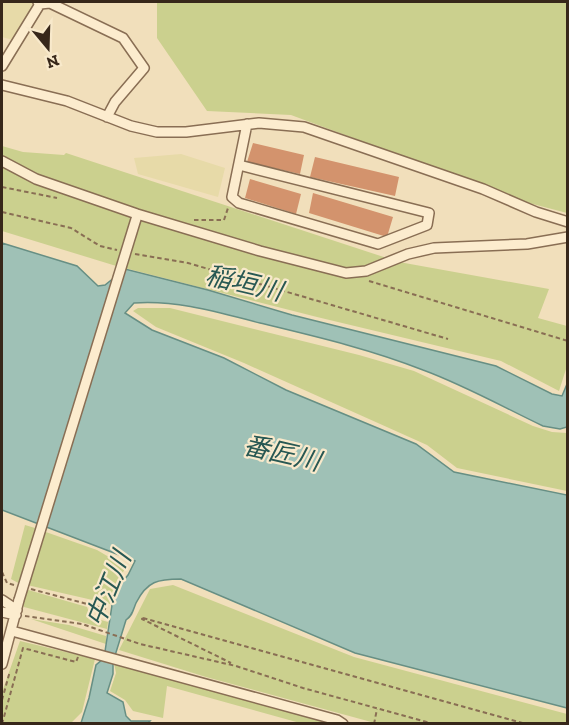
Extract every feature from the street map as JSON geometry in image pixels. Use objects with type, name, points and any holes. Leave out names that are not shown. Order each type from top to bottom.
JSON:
[{"type":"street","points":[[2,66],[39,3],[50,3],[123,38],[144,68],[115,102],[107,117]]},
{"type":"street","points":[[2,85],[84,106],[107,117],[143,129],[173,133],[273,123],[318,131],[483,189],[567,222]]},
{"type":"street","points":[[239,165],[429,213],[427,225],[378,244],[239,203],[232,197],[247,124]]},
{"type":"street","points":[[2,161],[36,179],[136,217],[346,273],[366,271],[408,254],[434,248],[527,244],[567,237]]},
{"type":"street","points":[[2,664],[136,217]]},
{"type":"street","points":[[2,600],[17,608]]},
{"type":"street","points":[[2,612],[17,608]]},
{"type":"street","points":[[12,631],[340,722],[354,723]]},
{"type":"path","points":[[2,188],[57,198]]},
{"type":"path","points":[[193,220],[224,220],[232,197]]},
{"type":"path","points":[[2,212],[70,228],[100,246],[123,251]]},
{"type":"path","points":[[135,254],[188,262],[448,339]]},
{"type":"path","points":[[368,280],[567,341]]},
{"type":"path","points":[[2,572],[7,583],[18,586]]},
{"type":"path","points":[[29,589],[106,609]]},
{"type":"path","points":[[17,608],[82,624],[140,644],[236,666],[377,710],[434,723]]},
{"type":"path","points":[[236,666],[142,619],[526,723]]},
{"type":"path","points":[[2,723],[23,648],[76,662]]},
{"type":"path","points":[[374,723],[377,710]]},
{"type":"shaded area","points":[[2,2],[34,2],[35,4],[13,40],[2,37]]},
{"type":"shaded area","points":[[181,154],[225,168],[218,197],[138,174],[134,158]]},
{"type":"green space","points":[[157,2],[567,2],[567,213],[529,203],[291,115],[207,111],[157,38]]},
{"type":"green space","points":[[2,146],[23,152],[64,155],[66,153],[399,262],[549,289],[538,318],[567,326],[567,366],[559,391],[501,361],[113,265],[2,231]]},
{"type":"green space","points":[[138,308],[170,308],[414,371],[533,426],[552,432],[567,433],[567,491],[457,468],[427,445],[244,363],[156,327],[133,311]]},
{"type":"green space","points":[[25,525],[35,528],[20,584],[11,579]]},
{"type":"green space","points":[[43,531],[97,550],[126,567],[116,584],[110,604],[27,585]]},
{"type":"green space","points":[[173,585],[354,657],[567,714],[567,723],[375,723],[206,677],[119,650],[150,589]]},
{"type":"green space","points":[[25,589],[87,607],[91,617],[108,622],[107,629],[24,607],[21,602]]},
{"type":"green space","points":[[31,619],[69,625],[106,636],[106,644]]},
{"type":"green space","points":[[20,641],[95,659],[82,712],[71,723],[2,723],[2,692]]},
{"type":"green space","points":[[114,663],[330,723],[300,723],[167,686],[163,718],[133,711],[125,700],[110,691],[116,673]]},
{"type":"water","name":"番匠川","points":[[2,243],[77,266],[98,286],[105,285],[125,269],[292,315],[496,366],[552,394],[562,396],[567,384],[567,427],[560,429],[543,426],[468,389],[403,362],[342,343],[182,305],[134,303],[125,313],[152,330],[224,358],[286,390],[416,444],[454,472],[567,495],[567,708],[355,653],[181,579],[173,579],[154,583],[144,590],[126,620],[113,662],[113,674],[107,693],[123,702],[126,716],[131,721],[150,721],[147,724],[81,723],[96,665],[104,658],[114,592],[128,575],[135,561],[2,510]]},
{"type":"building","points":[[253,143],[304,155],[300,174],[247,162]]},
{"type":"building","points":[[315,157],[399,177],[395,196],[310,177]]},
{"type":"building","points":[[250,179],[301,194],[296,214],[245,198]]},
{"type":"building","points":[[313,193],[393,217],[387,237],[309,213]]},
{"type":"water label","name":"稲垣川","points":[[244,283]]},
{"type":"water label","name":"中江川","points":[[108,589]]}]
